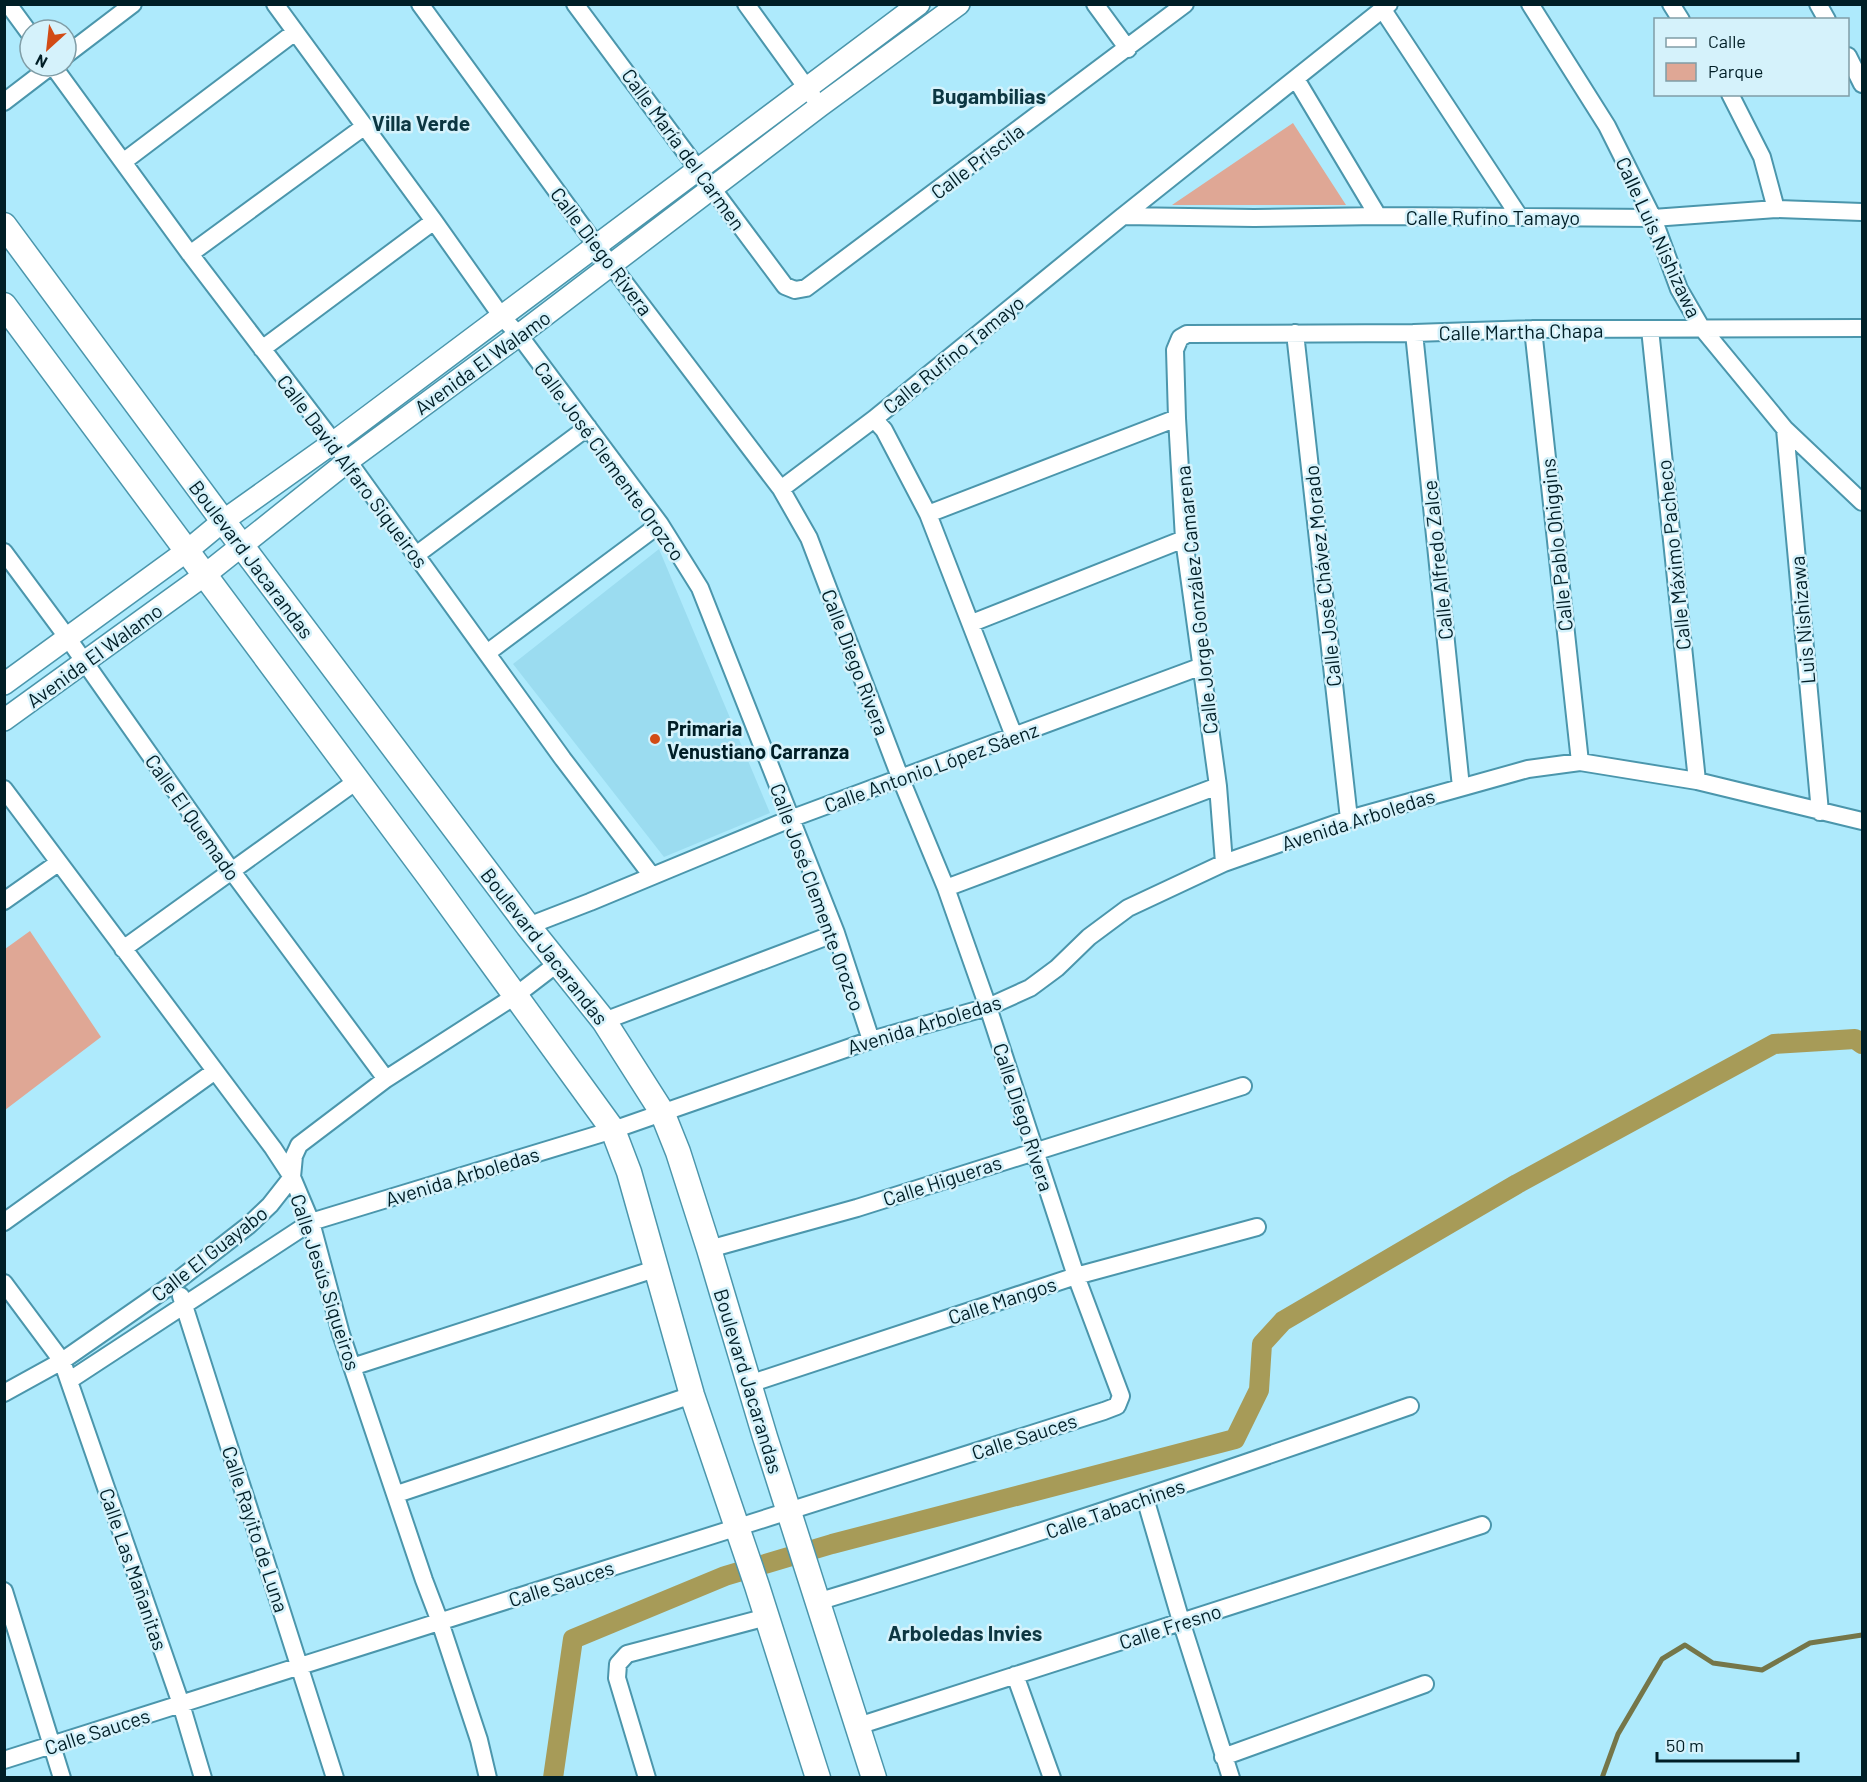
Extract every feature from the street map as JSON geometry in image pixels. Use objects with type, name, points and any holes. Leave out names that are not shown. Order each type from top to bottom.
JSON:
[{"type":"main road","name":"Boulevard Jacarandas","points":[[4,225],[242,547],[528,926],[604,1021],[662,1112],[678,1152],[709,1249],[797,1540],[874,1778]]},
{"type":"main road","points":[[4,305],[206,574],[613,1130],[629,1172],[692,1395],[738,1527],[818,1778]]},
{"type":"street","points":[[8,4],[18,18]]},
{"type":"street","points":[[78,46],[133,4]]},
{"type":"street","name":"Calle José Clemente Orozco","points":[[275,4],[502,317],[519,335],[660,524],[700,588],[836,933],[871,1040]]},
{"type":"street","name":"Calle Diego Rivera","points":[[420,4],[596,245],[781,489],[809,538],[900,777],[946,888],[988,1007],[1076,1276],[1121,1396],[1117,1407]]},
{"type":"street","name":"Calle María del Carmen","points":[[575,4],[785,286],[795,290]]},
{"type":"street","points":[[746,4],[820,106]]},
{"type":"street","points":[[919,4],[934,23]]},
{"type":"street","name":"Avenida El Walamo","points":[[4,684],[188,550],[223,521],[334,442],[919,4]]},
{"type":"street","name":"Avenida El Walamo","points":[[4,720],[206,574],[348,461],[612,266],[820,106],[959,4]]},
{"type":"street","points":[[1095,4],[1128,49]]},
{"type":"street","name":"Calle Priscila","points":[[795,290],[806,288],[1128,49],[1185,4]]},
{"type":"street","name":"Calle Luis Nishizawa","points":[[1530,4],[1607,126],[1653,218],[1679,289],[1701,327],[1785,429],[1863,502]]},
{"type":"street","points":[[1671,4],[1680,18]]},
{"type":"street","points":[[1818,4],[1826,18]]},
{"type":"street","points":[[1386,7],[1519,216]]},
{"type":"street","name":"Calle Rufino Tamayo","points":[[781,489],[874,419],[1123,216],[1386,7]]},
{"type":"street","points":[[123,162],[295,32]]},
{"type":"street","points":[[1849,58],[1863,84]]},
{"type":"street","points":[[4,102],[36,78]]},
{"type":"street","name":"Calle David Alfaro Siqueiros","points":[[61,78],[190,254],[334,442],[563,759],[652,876]]},
{"type":"street","points":[[1296,79],[1378,216]]},
{"type":"street","points":[[1731,96],[1762,157],[1776,209]]},
{"type":"street","points":[[190,254],[365,126]]},
{"type":"street","name":"Calle Rufino Tamayo","points":[[1123,216],[1653,218],[1776,209],[1863,212]]},
{"type":"street","points":[[262,349],[434,221]]},
{"type":"street","name":"Calle Martha Chapa","points":[[1180,338],[1187,334],[1414,333],[1701,327],[1863,328]]},
{"type":"street","name":"Calle Pablo Ohiggins","points":[[1533,329],[1580,762]]},
{"type":"street","name":"Calle Máximo Pacheco","points":[[1650,329],[1696,781]]},
{"type":"street","name":"Calle José Chávez Morado","points":[[1294,333],[1349,819]]},
{"type":"street","name":"Calle Alfredo Zalce","points":[[1414,333],[1461,787]]},
{"type":"street","name":"Calle Jorge González Camarena","points":[[1180,338],[1175,350],[1184,539],[1218,786],[1224,863]]},
{"type":"street","points":[[928,514],[1177,418]]},
{"type":"street","points":[[874,419],[884,430],[928,514],[1014,736]]},
{"type":"street","points":[[416,555],[588,427]]},
{"type":"street","name":"Luis Nishizawa","points":[[1785,429],[1820,812]]},
{"type":"street","points":[[486,653],[660,524]]},
{"type":"street","points":[[972,623],[1184,539]]},
{"type":"street","name":"Calle El Quemado","points":[[4,552],[67,637],[231,870],[386,1079]]},
{"type":"street","name":"Calle Antonio López Sáenz","points":[[528,926],[790,819],[1202,666]]},
{"type":"street","name":"Avenida Arboledas","points":[[70,1380],[311,1222],[613,1130],[871,1040],[988,1007],[1030,988],[1057,968],[1089,937],[1128,908],[1224,863],[1349,819],[1528,769],[1580,762],[1696,781],[1863,821]]},
{"type":"street","points":[[123,949],[358,780]]},
{"type":"street","points":[[946,888],[1218,786]]},
{"type":"street","name":"Calle Jesús Siqueiros","points":[[4,789],[273,1148],[292,1177],[311,1222],[341,1334],[440,1622],[479,1740],[488,1778]]},
{"type":"street","points":[[4,901],[58,863]]},
{"type":"street","points":[[604,1021],[836,933]]},
{"type":"street","name":"Calle El Guayabo","points":[[4,1392],[62,1361],[177,1281],[249,1225],[270,1205],[292,1177],[294,1156],[299,1145],[386,1079],[515,996],[558,963]]},
{"type":"street","points":[[4,1221],[215,1071]]},
{"type":"street","name":"Calle Higueras","points":[[709,1249],[857,1208],[1243,1086]]},
{"type":"street","name":"Calle Mangos","points":[[749,1384],[1076,1276],[1257,1227]]},
{"type":"street","points":[[352,1367],[655,1269]]},
{"type":"street","name":"Calle Rayito de Luna","points":[[177,1281],[335,1778]]},
{"type":"street","name":"Calle Las Mañanitas","points":[[4,1283],[62,1361],[70,1380],[181,1704],[203,1778]]},
{"type":"street","points":[[397,1494],[692,1395]]},
{"type":"street","name":"Calle Tabachines","points":[[817,1602],[967,1557],[1410,1406]]},
{"type":"street","name":"Calle Sauces","points":[[4,1760],[1117,1407]]},
{"type":"street","points":[[1145,1498],[1181,1622],[1231,1778]]},
{"type":"street","name":"Calle Fresno","points":[[858,1726],[1482,1525]]},
{"type":"street","points":[[4,1592],[62,1778]]},
{"type":"street","points":[[647,1778],[617,1678],[618,1664],[627,1654],[767,1617]]},
{"type":"street","points":[[1015,1675],[1052,1778]]},
{"type":"street","points":[[1223,1757],[1425,1684]]},
{"type":"shaded area","name":"Primaria Venustiano Carranza","points":[[659,549],[770,813],[664,857],[513,664]]},
{"type":"green space","points":[[1293,123],[1346,205],[1172,205]]},
{"type":"green space","points":[[30,931],[101,1037],[5,1110],[5,949]]},
{"type":"waterway","points":[[553,1778],[573,1639],[725,1576],[832,1544],[1235,1439],[1259,1390],[1262,1344],[1283,1321],[1517,1184],[1774,1044],[1855,1039],[1862,1044]]},
{"type":"waterway","points":[[1602,1778],[1618,1734],[1662,1659],[1685,1645],[1713,1663],[1762,1670],[1810,1643],[1862,1635]]},
{"type":"place","name":"Primaria Venustiano Carranza","points":[[655,739]]},
{"type":"district","name":"Bugambilias","points":[[989,95]]},
{"type":"district","name":"Villa Verde","points":[[421,122]]},
{"type":"district","name":"Arboledas Invies","points":[[965,1632]]}]
